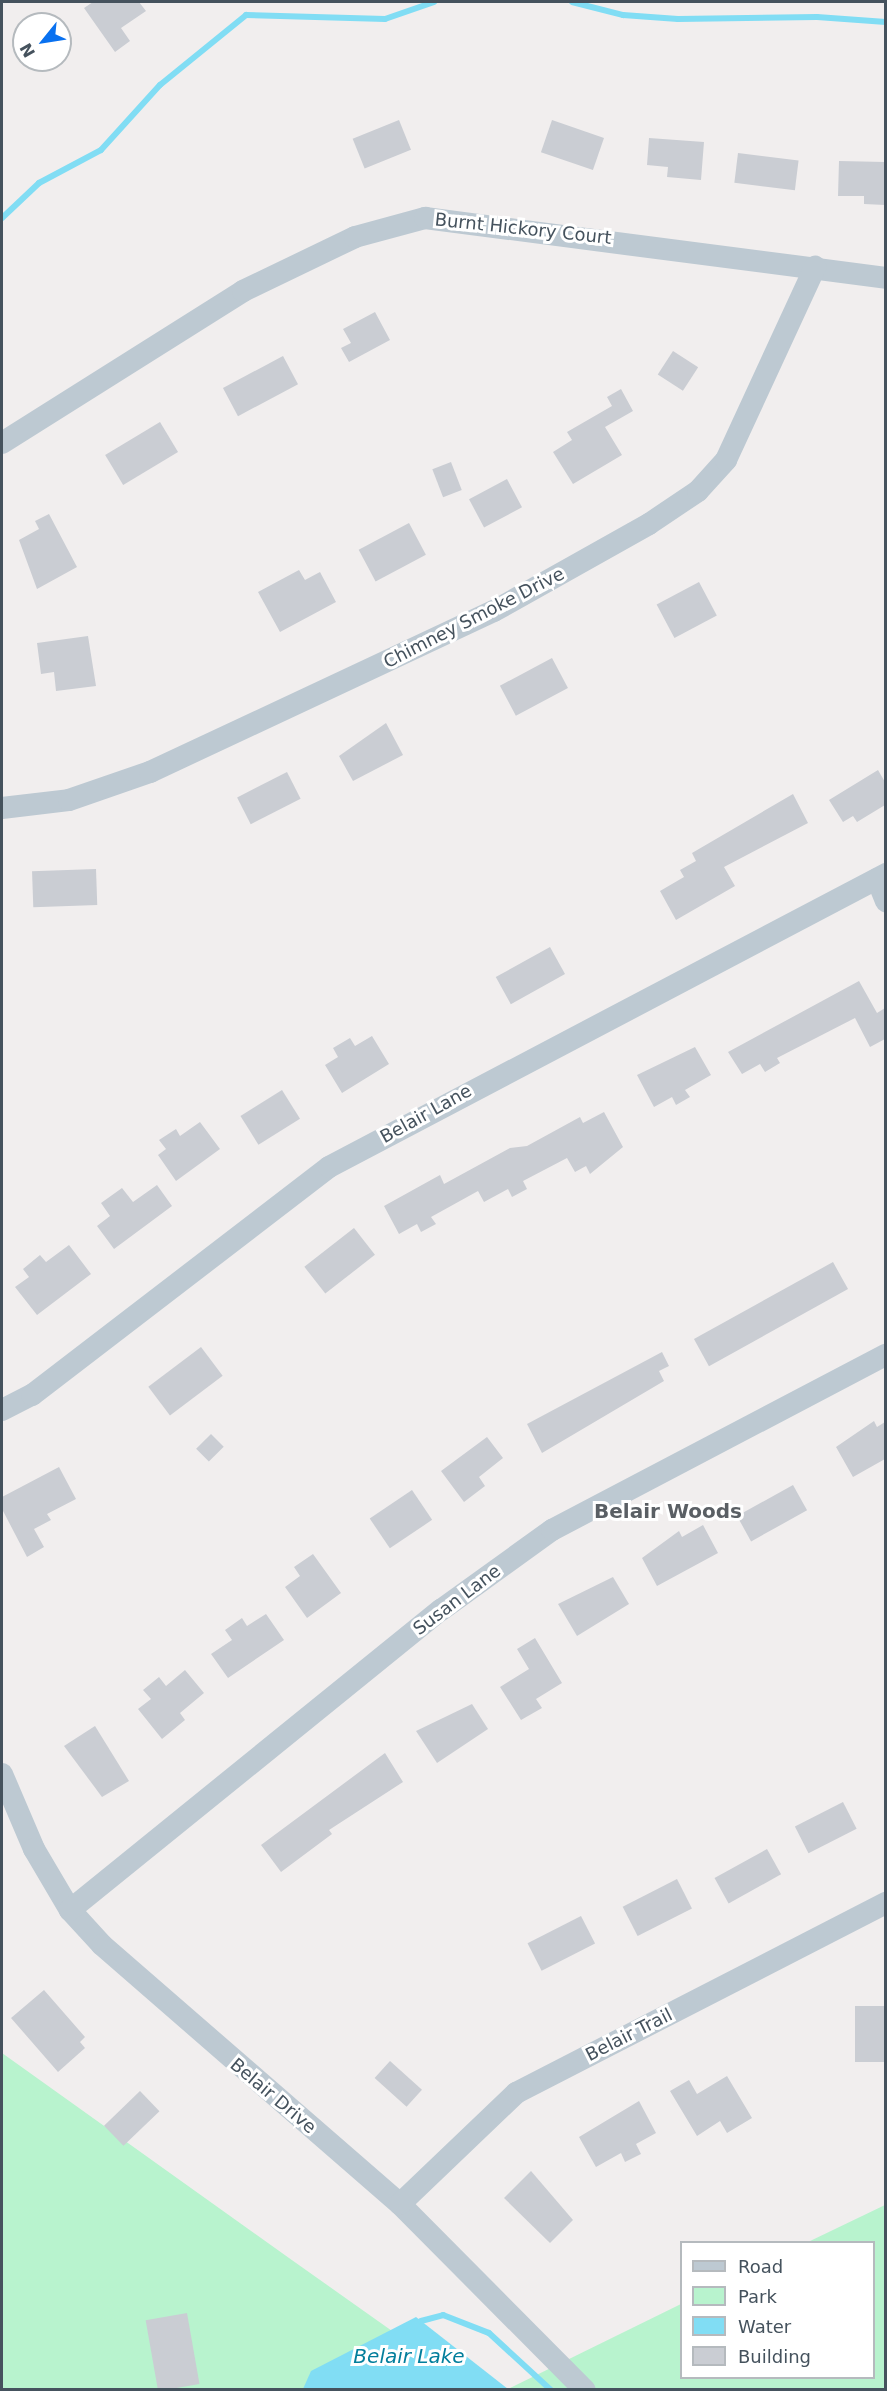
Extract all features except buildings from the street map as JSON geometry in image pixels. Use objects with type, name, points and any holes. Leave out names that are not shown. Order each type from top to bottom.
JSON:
[{"type":"street","name":"Burnt Hickory Court","points":[[2,443],[243,291],[355,237],[425,218],[815,267],[885,278]]},
{"type":"street","name":"Chimney Smoke Drive","points":[[2,808],[69,800],[150,772],[494,612],[649,524],[698,491],[726,460],[815,267]]},
{"type":"street","points":[[881,877],[885,901]]},
{"type":"street","name":"Belair Lane","points":[[2,1410],[32,1395],[329,1167],[881,877]]},
{"type":"street","name":"Susan Lane","points":[[70,1910],[441,1610],[552,1530],[885,1354]]},
{"type":"street","name":"Belair Drive","points":[[2,1774],[34,1849],[70,1910],[253,2081],[400,2204],[585,2390]]},
{"type":"street","name":"Belair Trail","points":[[400,2204],[516,2093],[885,1903]]},
{"type":"green space","points":[[2,2053],[289,2258],[474,2389],[2,2389]]},
{"type":"green space","points":[[885,2205],[885,2389],[506,2390],[680,2304],[680,2379],[875,2379],[875,2241],[810,2241]]},
{"type":"water","name":"Belair Lake","points":[[416,2317],[508,2389],[303,2389],[311,2371]]},
{"type":"waterway","points":[[2,218],[39,183],[101,150],[160,85],[246,15],[385,19],[434,2]]},
{"type":"waterway","points":[[572,2],[623,15],[678,19],[817,17],[886,22]]},
{"type":"waterway","points":[[421,2321],[443,2315],[489,2333],[551,2390]]},
{"type":"district","name":"Belair Woods","points":[[668,1511]]}]
